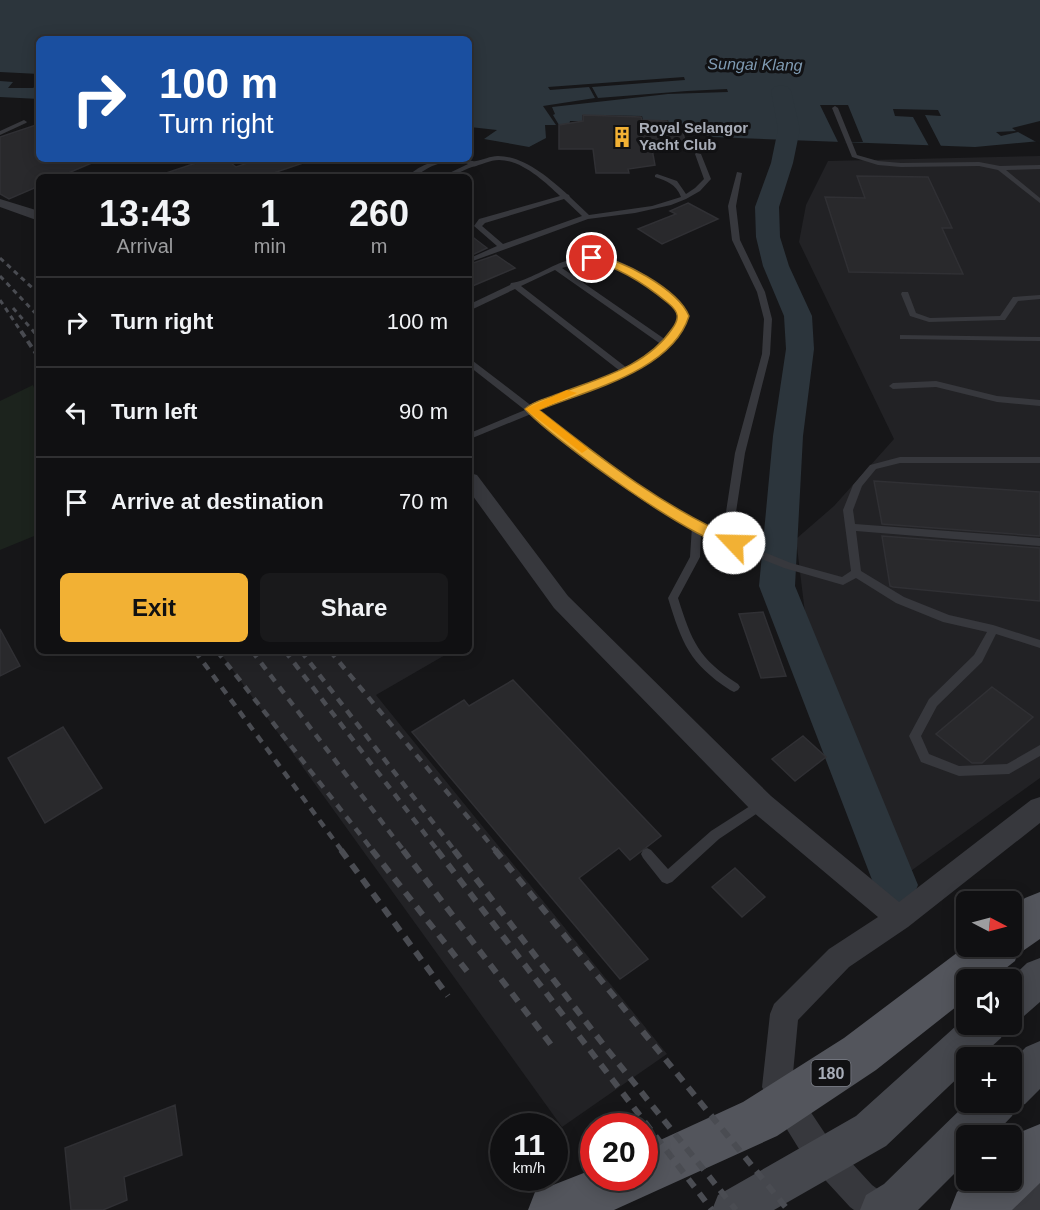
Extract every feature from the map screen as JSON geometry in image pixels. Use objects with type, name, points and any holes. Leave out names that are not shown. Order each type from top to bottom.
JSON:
[{"type":"main road","points":[[1022,928],[1040,912]]},
{"type":"main road","name":"180","points":[[658,1166],[760,1119],[860,1054],[986,957]]},
{"type":"main road","points":[[1022,993],[1040,976]]},
{"type":"main road","points":[[733,1210],[871,1131],[975,1035]]},
{"type":"main road","points":[[1022,1079],[1040,1061]]},
{"type":"main road","points":[[880,1210],[899,1199],[987,1113]]},
{"type":"main road","points":[[1022,1167],[1040,1148]]},
{"type":"main road","points":[[554,1210],[601,1191]]},
{"type":"main road","points":[[975,1210],[996,1191]]},
{"type":"street","points":[[0,203],[27,210],[36,215]]},
{"type":"street","points":[[472,483],[561,602],[762,804],[899,918]]},
{"type":"street","points":[[880,1210],[861,1196],[815,1146],[777,1087],[784,1014],[839,958],[899,918],[1040,808]]},
{"type":"street","points":[[1019,1210],[1040,1192]]},
{"type":"lane","points":[[835,108],[854,156],[878,163],[979,164],[1000,168],[1040,167]]},
{"type":"lane","points":[[0,133],[24,122]]},
{"type":"lane","points":[[472,259],[587,217],[664,205],[684,197],[701,188],[708,179],[698,154]]},
{"type":"lane","points":[[452,174],[500,157],[515,160],[567,196],[587,217]]},
{"type":"lane","points":[[414,174],[426,164],[433,162]]},
{"type":"lane","points":[[470,162],[475,165]]},
{"type":"lane","points":[[1000,168],[1040,201]]},
{"type":"lane","points":[[734,543],[730,512],[740,453],[766,354],[768,319],[760,292],[736,240],[732,206],[739,173]]},
{"type":"lane","points":[[657,176],[672,179],[681,186],[684,197]]},
{"type":"lane","points":[[502,247],[481,231],[478,225],[482,221],[567,196]]},
{"type":"lane","points":[[472,306],[514,285],[579,258],[608,260],[651,284],[680,307],[684,316],[666,345],[643,364],[472,435]]},
{"type":"lane","points":[[556,267],[666,345]]},
{"type":"lane","points":[[514,285],[626,371]]},
{"type":"lane","points":[[905,294],[913,314],[929,320],[1002,318],[1016,299],[1040,297]]},
{"type":"lane","points":[[903,337],[1040,339]]},
{"type":"lane","points":[[472,365],[613,474],[696,527],[800,571],[843,581],[856,573]]},
{"type":"lane","points":[[893,386],[936,384],[997,399],[1040,403]]},
{"type":"lane","points":[[1040,460],[911,460],[873,467],[858,485],[848,510],[856,573],[900,600],[947,619],[993,629],[1040,644]]},
{"type":"lane","points":[[696,527],[695,556],[673,598],[691,651],[715,676],[734,687]]},
{"type":"lane","points":[[849,527],[1040,542]]},
{"type":"lane","points":[[993,629],[985,652],[941,693],[927,711],[915,736],[925,758],[958,771],[1009,769],[1040,750]]},
{"type":"lane","points":[[647,854],[667,878],[716,835],[762,804]]},
{"type":"shaded area","points":[[1040,156],[1040,778],[908,873],[805,613],[796,539],[834,506],[894,439],[799,242],[806,205],[828,161]]},
{"type":"shaded area","points":[[33,385],[36,393],[36,535],[0,550],[0,401]]},
{"type":"shaded area","points":[[221,654],[447,654],[376,695],[667,1054],[568,1123],[568,1113],[552,1113]]},
{"type":"water","name":"Sungai Klang","points":[[0,0],[1040,0],[1040,141],[975,147],[712,137],[685,132],[682,124],[669,124],[668,120],[643,120],[642,116],[582,115],[582,121],[570,121],[569,125],[545,125],[546,138],[529,147],[484,139],[497,130],[472,127],[472,36],[36,36],[36,99],[0,97]]},
{"type":"pier","points":[[0,72],[36,74],[36,86],[33,88],[8,88],[13,82],[0,81]]},
{"type":"pier","points":[[684,77],[685,80],[592,87],[598,98],[727,89],[728,92],[668,94],[552,107],[555,114],[553,115],[559,125],[556,125],[543,106],[595,98],[589,87],[550,90],[548,87]]},
{"type":"pier","points":[[820,105],[848,105],[863,142],[838,142]]},
{"type":"pier","points":[[893,109],[938,110],[941,116],[925,115],[942,148],[930,148],[913,117],[895,116]]},
{"type":"pier","points":[[1040,121],[1040,144],[1018,132],[1001,136],[996,132],[1016,131],[1012,128]]},
{"type":"building","name":"Royal Selangor Yacht Club","points":[[583,115],[641,117],[642,120],[667,121],[667,124],[681,125],[687,149],[652,149],[655,165],[628,169],[629,173],[596,173],[593,149],[559,149],[559,125],[583,121]]},
{"type":"building","points":[[36,125],[36,162],[94,162],[66,174],[36,174],[36,187],[9,199],[0,194],[0,137]]},
{"type":"building","points":[[199,162],[230,162],[236,167],[251,162],[306,162],[271,174],[163,174]]},
{"type":"building","points":[[857,176],[928,177],[952,228],[942,228],[963,274],[849,272],[825,197],[865,198]]},
{"type":"building","points":[[688,203],[718,219],[662,244],[638,229],[676,214],[670,211]]},
{"type":"building","points":[[472,237],[487,248],[472,255]]},
{"type":"building","points":[[496,255],[515,268],[472,286],[472,263]]},
{"type":"building","points":[[874,481],[1040,492],[1040,536],[882,524]]},
{"type":"building","points":[[882,536],[1040,548],[1040,601],[890,586]]},
{"type":"building","points":[[763,612],[786,676],[761,678],[739,614]]},
{"type":"building","points":[[0,629],[20,666],[0,676]]},
{"type":"building","points":[[513,680],[661,836],[630,860],[619,848],[579,878],[648,959],[620,979],[412,732],[464,700],[469,706]]},
{"type":"building","points":[[992,687],[1033,717],[982,763],[972,763],[936,734]]},
{"type":"building","points":[[63,727],[102,788],[45,823],[8,758]]},
{"type":"building","points":[[803,736],[826,757],[795,781],[772,759]]},
{"type":"building","points":[[735,868],[765,897],[742,917],[712,887]]},
{"type":"building","points":[[175,1105],[182,1155],[124,1177],[127,1200],[103,1210],[71,1210],[65,1148]]},
{"type":"waterway","points":[[781,91],[789,129],[782,163],[767,207],[768,237],[776,266],[798,316],[800,349],[788,436],[777,586],[896,885]]},
{"type":"railway","points":[[0,258],[36,291]]},
{"type":"railway","points":[[0,276],[36,314]]},
{"type":"railway","points":[[0,300],[22,333]]},
{"type":"railway","points":[[13,308],[35,333]]},
{"type":"railway","points":[[21,331],[36,354]]},
{"type":"railway","points":[[197,654],[342,851]]},
{"type":"railway","points":[[219,654],[373,851]]},
{"type":"railway","points":[[254,654],[404,851]]},
{"type":"railway","points":[[287,654],[438,851]]},
{"type":"railway","points":[[303,654],[455,851]]},
{"type":"railway","points":[[332,654],[496,851]]},
{"type":"railway","points":[[341,850],[448,996]]},
{"type":"railway","points":[[372,850],[470,975]]},
{"type":"railway","points":[[403,850],[555,1050]]},
{"type":"railway","points":[[437,850],[712,1210]]},
{"type":"railway","points":[[454,850],[606,1048],[736,1210]]},
{"type":"railway","points":[[495,850],[788,1210]]},
{"type":"slow traffic","points":[[571,393],[531,409],[582,449]]},
{"type":"place","name":"Royal Selangor Yacht Club","points":[[622,137]]},
{"type":"route","points":[[592,258],[608,260],[651,284],[680,307],[684,316],[682,322],[666,345],[643,364],[531,409],[613,474],[664,508],[696,527],[734,543]]}]
